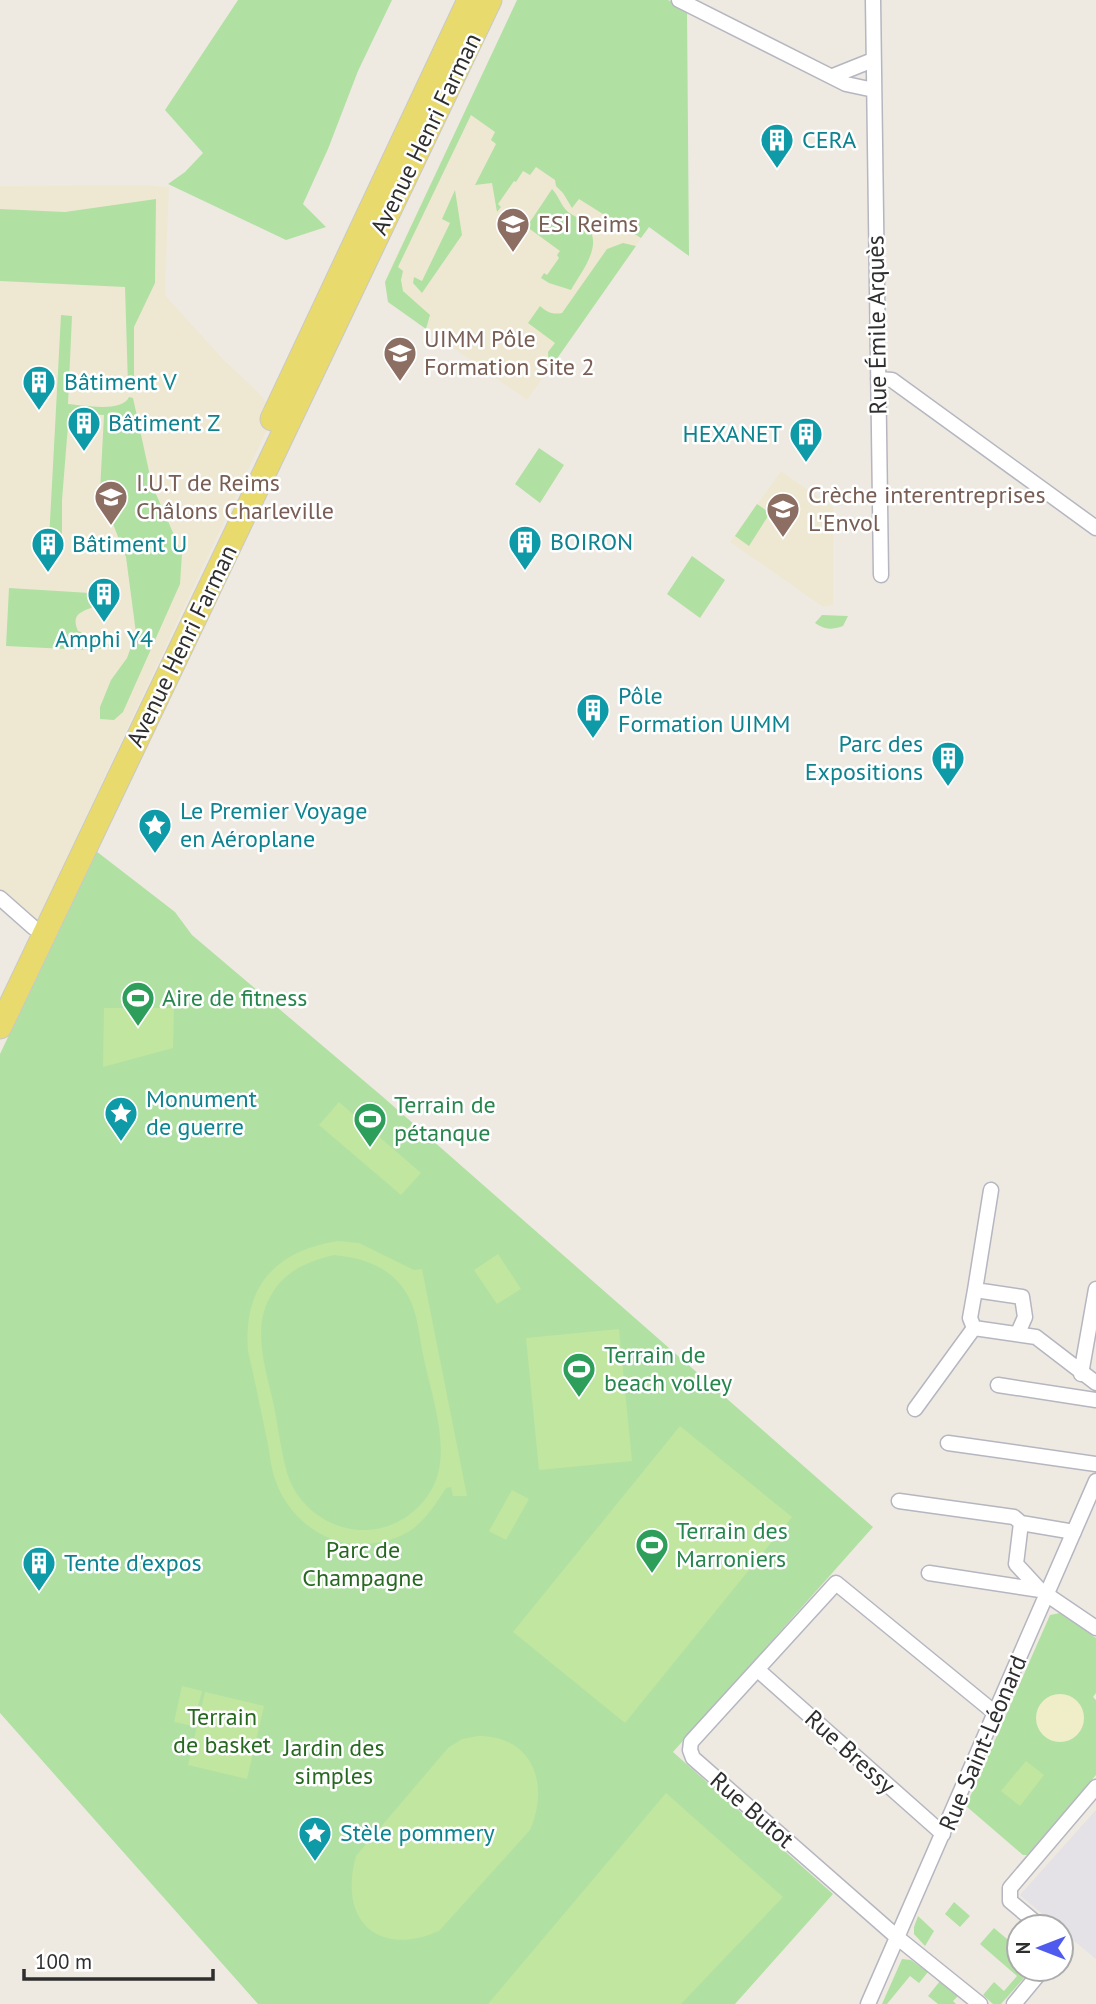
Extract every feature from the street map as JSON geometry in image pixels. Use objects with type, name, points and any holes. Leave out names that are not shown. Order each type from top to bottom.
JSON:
[{"type":"main road","name":"Avenue Henri Farman","points":[[0,999],[469,0]]},
{"type":"main road","name":"Avenue Henri Farman","points":[[0,1027],[491,0]]},
{"type":"street","points":[[678,0],[846,84],[874,83]]},
{"type":"street","name":"Rue Émile Arquès","points":[[873,0],[881,575]]},
{"type":"street","points":[[832,76],[873,60]]},
{"type":"street","points":[[878,379],[892,380],[1096,528]]},
{"type":"street","points":[[0,898],[34,928]]},
{"type":"street","points":[[974,1328],[970,1318],[991,1190]]},
{"type":"street","points":[[1082,1374],[1096,1289]]},
{"type":"street","points":[[975,1290],[1022,1297],[1025,1317],[1018,1333]]},
{"type":"street","points":[[974,1328],[1036,1337],[1096,1383]]},
{"type":"street","points":[[915,1409],[974,1328]]},
{"type":"street","points":[[998,1385],[1096,1400]]},
{"type":"street","points":[[948,1443],[1096,1464]]},
{"type":"street","name":"Rue Saint-Léonard","points":[[868,2004],[995,1713],[1043,1593],[1096,1481]]},
{"type":"street","points":[[899,1501],[1014,1517],[1021,1522],[1074,1532]]},
{"type":"street","points":[[1021,1522],[1016,1564],[1043,1593],[1096,1628]]},
{"type":"street","points":[[929,1573],[1043,1593]]},
{"type":"street","points":[[758,1670],[836,1583],[995,1713]]},
{"type":"street","name":"Rue Bressy","points":[[758,1670],[943,1834]]},
{"type":"street","name":"Rue Butot","points":[[758,1670],[691,1742],[693,1758],[898,1938]]},
{"type":"street","points":[[1024,1913],[1010,1901],[1010,1888],[1096,1787]]},
{"type":"street","points":[[898,1938],[980,2004]]},
{"type":"street","points":[[1014,2004],[1032,1983]]},
{"type":"shaded area","name":"ESI Reims","points":[[470,101],[649,227],[527,400],[388,302],[385,282],[393,262]]},
{"type":"shaded area","name":"I.U.T de Reims Châlons Charleville","points":[[0,186],[169,187],[165,295],[224,360],[256,390],[269,405],[273,417],[34,928],[0,898]]},
{"type":"shaded area","name":"Crèche interentreprises L'Envol","points":[[781,471],[833,507],[833,605],[823,607],[730,542]]},
{"type":"shaded area","points":[[1096,1810],[1096,1959],[1075,1942],[1075,1913],[1041,1913],[1020,1895]]},
{"type":"green space","points":[[238,0],[392,0],[358,71],[303,204],[326,227],[286,240],[168,184],[185,172],[203,153],[165,110]]},
{"type":"green space","points":[[517,0],[668,0],[687,10],[689,256],[649,227],[641,238],[579,199],[572,208],[556,186],[555,180],[536,167],[530,175],[523,171],[516,182],[514,181],[498,204],[501,207],[497,212],[492,183],[475,185],[496,144],[491,140],[495,132],[471,115],[398,267],[403,271],[403,291],[430,315],[426,329],[388,302],[385,282]]},
{"type":"green space","points":[[552,189],[566,210],[586,225],[593,241],[585,267],[571,290],[541,278],[544,273],[547,275],[559,258],[557,255],[560,251],[523,224],[528,225]]},
{"type":"green space","points":[[455,190],[462,235],[422,293],[413,283],[414,277],[422,281],[450,223],[442,219]]},
{"type":"green space","points":[[156,199],[155,283],[134,327],[134,385],[128,385],[125,287],[0,281],[0,209],[65,212]]},
{"type":"green space","points":[[623,243],[636,246],[549,370],[548,352],[555,343],[528,323],[540,306],[555,314],[562,313],[607,249]]},
{"type":"green space","points":[[61,315],[72,316],[68,404],[111,407],[125,402],[129,397],[133,398],[152,485],[182,553],[180,584],[123,712],[114,720],[100,719],[100,707],[111,680],[127,658],[136,633],[126,557],[100,491],[104,415],[69,413],[62,500],[62,541],[49,540]]},
{"type":"green space","points":[[539,448],[564,465],[540,503],[515,484]]},
{"type":"green space","points":[[757,504],[770,513],[749,546],[735,536]]},
{"type":"green space","points":[[692,556],[725,580],[700,618],[667,594]]},
{"type":"green space","points":[[9,588],[90,593],[93,607],[76,618],[78,631],[111,645],[109,648],[86,650],[6,646]]},
{"type":"green space","points":[[822,615],[848,616],[843,626],[828,629],[815,623]]},
{"type":"green space","name":"Parc de Champagne","points":[[96,851],[175,912],[192,935],[383,1097],[873,1527],[673,1752],[833,1894],[735,2004],[258,2004],[0,1713],[0,1054]]},
{"type":"green space","name":"Aire de fitness","points":[[104,1008],[174,1008],[173,1048],[103,1067]]},
{"type":"green space","name":"Terrain de pétanque","points":[[339,1102],[421,1173],[401,1195],[319,1125]]},
{"type":"green space","points":[[338,1241],[359,1243],[414,1270],[422,1269],[467,1496],[453,1496],[451,1487],[446,1488],[414,1528],[382,1542],[352,1544],[324,1536],[300,1519],[290,1508],[273,1472],[248,1351],[251,1308],[268,1275],[297,1253]],"holes":[[[334,1255],[362,1260],[386,1271],[408,1295],[417,1320],[439,1428],[439,1469],[428,1495],[409,1515],[378,1529],[349,1529],[334,1524],[309,1508],[299,1496],[286,1467],[264,1363],[262,1319],[273,1292],[292,1272],[316,1260]]]},
{"type":"green space","points":[[498,1254],[521,1289],[497,1304],[474,1270]]},
{"type":"green space","name":"Terrain de beach volley","points":[[619,1329],[632,1461],[539,1470],[526,1338]]},
{"type":"green space","name":"Terrain des Marroniers","points":[[680,1426],[792,1517],[625,1723],[513,1632]]},
{"type":"green space","points":[[512,1490],[529,1499],[506,1540],[489,1531]]},
{"type":"green space","points":[[1060,1613],[1096,1638],[1096,1693],[1093,1697],[1096,1700],[1096,1775],[1027,1855],[1023,1855],[966,1806],[1050,1615]]},
{"type":"green space","points":[[182,1686],[202,1691],[193,1726],[174,1722]]},
{"type":"green space","name":"Terrain de basket","points":[[205,1692],[264,1706],[247,1779],[188,1765]]},
{"type":"green space","points":[[478,1736],[497,1738],[512,1744],[524,1754],[532,1766],[537,1780],[538,1796],[530,1830],[439,1931],[417,1938],[397,1940],[381,1936],[367,1928],[358,1915],[353,1899],[352,1879],[356,1856],[448,1748],[462,1739]]},
{"type":"green space","points":[[1026,1761],[1044,1775],[1020,1806],[1001,1791]]},
{"type":"green space","points":[[666,1793],[783,1897],[681,2004],[488,2004]]},
{"type":"green space","points":[[954,1902],[970,1916],[960,1927],[945,1914]]},
{"type":"green space","points":[[918,1916],[934,1931],[925,1946],[914,1934]]},
{"type":"green space","points":[[994,1928],[1005,1937],[1005,1966],[980,1944]]},
{"type":"green space","points":[[902,1959],[911,1960],[928,1972],[919,1983],[910,1976],[887,2004],[882,2004]]},
{"type":"green space","points":[[940,1981],[958,1996],[953,2001],[956,2004],[938,2004],[928,1996]]},
{"type":"green space","points":[[994,1982],[1004,1991],[1011,1983],[1020,1983],[1001,2004],[993,2004],[983,1995]]},
{"type":"sand","points":[[1060,1694],[1077,1701],[1084,1718],[1077,1735],[1060,1742],[1043,1735],[1036,1718],[1043,1701]]},
{"type":"place","name":"CERA","points":[[777,170]]},
{"type":"place","name":"ESI Reims","points":[[513,254]]},
{"type":"place","name":"UIMM Pôle Formation Site 2","points":[[400,383]]},
{"type":"place","name":"Bâtiment V","points":[[39,412]]},
{"type":"place","name":"Bâtiment Z","points":[[84,453]]},
{"type":"place","name":"HEXANET","points":[[806,464]]},
{"type":"place","name":"I.U.T de Reims Châlons Charleville","points":[[111,527]]},
{"type":"place","name":"Crèche interentreprises L'Envol","points":[[783,539]]},
{"type":"place","name":"BOIRON","points":[[525,572]]},
{"type":"place","name":"Bâtiment U","points":[[48,574]]},
{"type":"place","name":"Amphi Y4","points":[[104,624]]},
{"type":"place","name":"Pôle Formation UIMM","points":[[593,740]]},
{"type":"place","name":"Parc des Expositions","points":[[948,788]]},
{"type":"place","name":"Le Premier Voyage en Aéroplane","points":[[155,855]]},
{"type":"place","name":"Aire de fitness","points":[[138,1028]]},
{"type":"place","name":"Monument de guerre","points":[[121,1143]]},
{"type":"place","name":"Terrain de pétanque","points":[[370,1149]]},
{"type":"place","name":"Terrain de beach volley","points":[[579,1399]]},
{"type":"place","name":"Terrain des Marroniers","points":[[652,1575]]},
{"type":"place","name":"Tente d'expos","points":[[39,1593]]},
{"type":"place","name":"Stèle pommery","points":[[315,1863]]},
{"type":"park label","name":"Jardin des simples","points":[[334,1762]]}]
